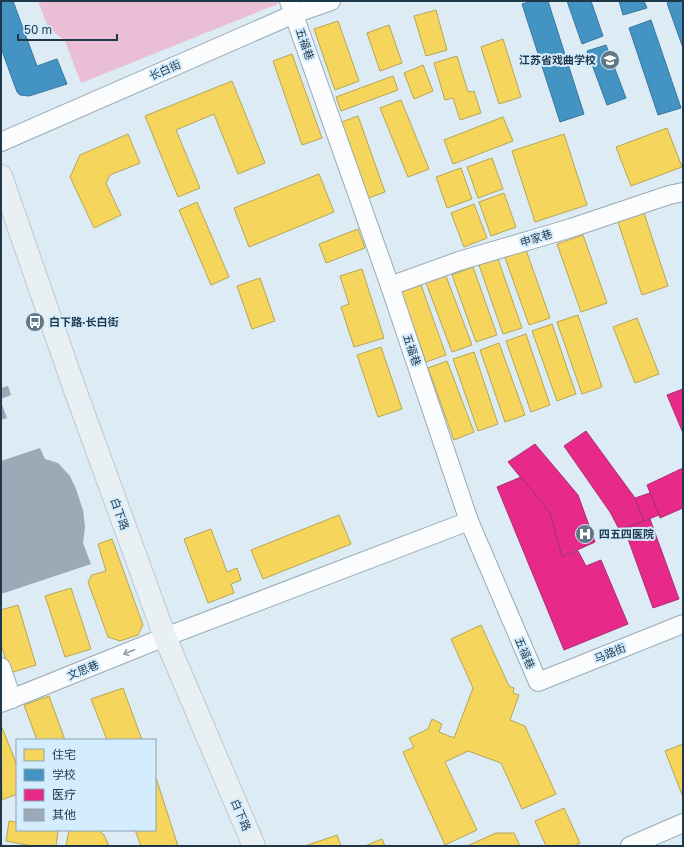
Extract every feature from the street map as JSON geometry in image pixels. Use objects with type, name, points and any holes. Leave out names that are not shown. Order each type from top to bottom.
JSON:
[{"type":"main road","name":"白下路","points":[[1,176],[75,390],[165,637],[254,846]]},
{"type":"street","name":"长白街","points":[[1,142],[292,8],[330,1]]},
{"type":"street","name":"五福巷","points":[[292,8],[390,286],[468,521],[538,682]]},
{"type":"street","name":"申家巷","points":[[390,286],[459,261],[571,228],[669,194],[683,192]]},
{"type":"street","name":"文思巷","points":[[7,701],[165,637],[468,521]]},
{"type":"street","name":"马路街","points":[[538,682],[683,624]]},
{"type":"street","points":[[1,667],[7,701]]},
{"type":"street","points":[[630,846],[683,823]]},
{"type":"shaded area","points":[[38,1],[277,1],[278,4],[81,83],[65,41],[48,27]]},
{"type":"building: 住宅","points":[[436,10],[447,50],[426,56],[414,16]]},
{"type":"building: 住宅","points":[[338,21],[359,81],[335,90],[314,29]]},
{"type":"building: 住宅","points":[[389,25],[402,63],[380,71],[367,33]]},
{"type":"building: 住宅","points":[[503,39],[521,97],[499,104],[481,47]]},
{"type":"building: 住宅","points":[[292,54],[322,138],[302,145],[273,61]]},
{"type":"building: 住宅","points":[[457,56],[468,92],[474,91],[481,113],[460,120],[453,98],[445,100],[434,63]]},
{"type":"building: 住宅","points":[[423,65],[433,91],[414,99],[404,73]]},
{"type":"building: 住宅","points":[[393,76],[398,90],[341,111],[336,97]]},
{"type":"building: 住宅","points":[[232,81],[265,163],[238,174],[214,114],[176,130],[200,188],[178,197],[145,116]]},
{"type":"building: 住宅","points":[[401,100],[429,169],[408,177],[380,108]]},
{"type":"building: 住宅","points":[[358,116],[385,192],[366,199],[339,123]]},
{"type":"building: 住宅","points":[[503,117],[513,141],[453,164],[444,140]]},
{"type":"building: 住宅","points":[[667,128],[682,167],[631,186],[616,147]]},
{"type":"building: 住宅","points":[[128,134],[140,163],[110,175],[106,183],[121,215],[94,228],[70,177],[80,155]]},
{"type":"building: 住宅","points":[[564,134],[587,205],[535,222],[512,151]]},
{"type":"building: 住宅","points":[[492,158],[503,189],[478,198],[467,167]]},
{"type":"building: 住宅","points":[[461,168],[472,199],[447,208],[436,177]]},
{"type":"building: 住宅","points":[[319,174],[334,212],[249,247],[234,208]]},
{"type":"building: 住宅","points":[[504,193],[516,227],[491,236],[479,202]]},
{"type":"building: 住宅","points":[[197,202],[229,277],[211,285],[179,210]]},
{"type":"building: 住宅","points":[[474,204],[487,238],[464,247],[451,213]]},
{"type":"building: 住宅","points":[[644,213],[668,286],[642,295],[618,222]]},
{"type":"building: 住宅","points":[[358,229],[365,248],[326,263],[319,244]]},
{"type":"building: 住宅","points":[[583,235],[607,303],[581,312],[557,244]]},
{"type":"building: 住宅","points":[[525,247],[550,318],[529,325],[504,255]]},
{"type":"building: 住宅","points":[[498,259],[522,328],[503,334],[479,265]]},
{"type":"building: 住宅","points":[[473,267],[497,335],[476,342],[452,275]]},
{"type":"building: 住宅","points":[[362,269],[384,338],[354,347],[341,307],[349,304],[340,276]]},
{"type":"building: 住宅","points":[[446,276],[472,345],[452,352],[426,283]]},
{"type":"building: 住宅","points":[[260,278],[275,321],[252,329],[237,286]]},
{"type":"building: 住宅","points":[[421,285],[446,355],[426,362],[401,292]]},
{"type":"building: 住宅","points":[[578,315],[602,387],[582,394],[557,322]]},
{"type":"building: 住宅","points":[[637,318],[659,374],[635,383],[613,327]]},
{"type":"building: 住宅","points":[[552,324],[576,394],[557,401],[532,331]]},
{"type":"building: 住宅","points":[[526,334],[550,405],[531,412],[506,341]]},
{"type":"building: 住宅","points":[[499,343],[525,415],[505,422],[480,350]]},
{"type":"building: 住宅","points":[[381,347],[402,409],[378,417],[357,355]]},
{"type":"building: 住宅","points":[[474,352],[498,424],[478,431],[453,359]]},
{"type":"building: 住宅","points":[[447,361],[474,432],[454,440],[428,368]]},
{"type":"building: 住宅","points":[[339,515],[351,544],[263,579],[251,550]]},
{"type":"building: 住宅","points":[[211,529],[227,572],[237,568],[241,580],[231,584],[234,593],[208,603],[184,539]]},
{"type":"building: 住宅","points":[[112,539],[143,625],[138,635],[120,641],[108,637],[88,582],[92,575],[106,571],[98,544]]},
{"type":"building: 住宅","points":[[71,588],[91,649],[65,657],[45,596]]},
{"type":"building: 住宅","points":[[18,605],[36,665],[10,673],[1,644],[1,610]]},
{"type":"building: 住宅","points":[[481,625],[509,686],[514,688],[513,693],[519,695],[510,720],[525,726],[556,794],[522,809],[501,763],[468,751],[445,762],[477,830],[445,845],[403,752],[414,747],[409,738],[428,729],[432,719],[442,724],[439,732],[454,738],[473,688],[451,639]]},
{"type":"building: 住宅","points":[[123,688],[142,739],[107,739],[91,699]]},
{"type":"building: 住宅","points":[[49,696],[65,739],[37,739],[24,705]]},
{"type":"building: 住宅","points":[[1,725],[16,762],[16,794],[2,800]]},
{"type":"building: 住宅","points":[[683,744],[683,797],[665,751]]},
{"type":"building: 住宅","points":[[156,778],[178,846],[141,846],[135,831],[156,831]]},
{"type":"building: 住宅","points":[[564,808],[580,843],[574,846],[546,846],[535,821]]},
{"type":"building: 住宅","points":[[9,821],[16,822],[16,831],[58,831],[56,846],[32,846],[6,841]]},
{"type":"building: 住宅","points":[[69,831],[99,831],[104,835],[109,846],[66,846]]},
{"type":"building: 住宅","points":[[496,833],[514,833],[520,846],[467,846]]},
{"type":"building: 住宅","points":[[337,835],[341,846],[305,846]]},
{"type":"building: 住宅","points":[[382,839],[385,846],[365,846]]},
{"type":"building: 学校","points":[[1,1],[13,1],[37,66],[57,59],[67,84],[29,96],[20,95],[17,92],[1,48]]},
{"type":"building: 学校","points":[[532,1],[548,1],[584,114],[560,122],[522,4]]},
{"type":"building: 学校","points":[[567,1],[591,1],[603,36],[582,44]]},
{"type":"building: 学校","points":[[619,1],[644,1],[647,8],[623,15]]},
{"type":"building: 学校","points":[[683,1],[683,48],[667,3]]},
{"type":"building: 学校","points":[[651,20],[681,108],[658,115],[629,28]]},
{"type":"building: 学校","points":[[606,45],[626,98],[607,105],[587,51]]},
{"type":"building: 医疗","points":[[683,389],[683,433],[667,395]]},
{"type":"building: 医疗","points":[[586,431],[635,498],[644,521],[619,529],[610,512],[564,446]]},
{"type":"building: 医疗","points":[[535,444],[578,495],[595,542],[562,557],[550,513],[508,462]]},
{"type":"building: 医疗","points":[[683,468],[683,508],[660,518],[647,485]]},
{"type":"building: 医疗","points":[[521,477],[550,513],[562,557],[578,551],[586,566],[601,560],[628,624],[564,650],[497,487]]},
{"type":"building: 医疗","points":[[650,493],[659,515],[644,521],[635,498]]},
{"type":"building: 医疗","points":[[650,519],[679,599],[653,608],[624,528]]},
{"type":"building: 其他","points":[[8,386],[11,395],[1,399],[1,388]]},
{"type":"building: 其他","points":[[1,402],[7,418],[1,420]]},
{"type":"building: 其他","points":[[40,448],[45,459],[58,463],[70,476],[76,489],[83,510],[85,527],[83,543],[91,564],[1,594],[1,461]]},
{"type":"place","name":"江苏省戏曲学校","points":[[610,60]]},
{"type":"place","name":"白下路·长白街","points":[[35,322]]},
{"type":"place","name":"四五四医院","points":[[585,534]]}]
